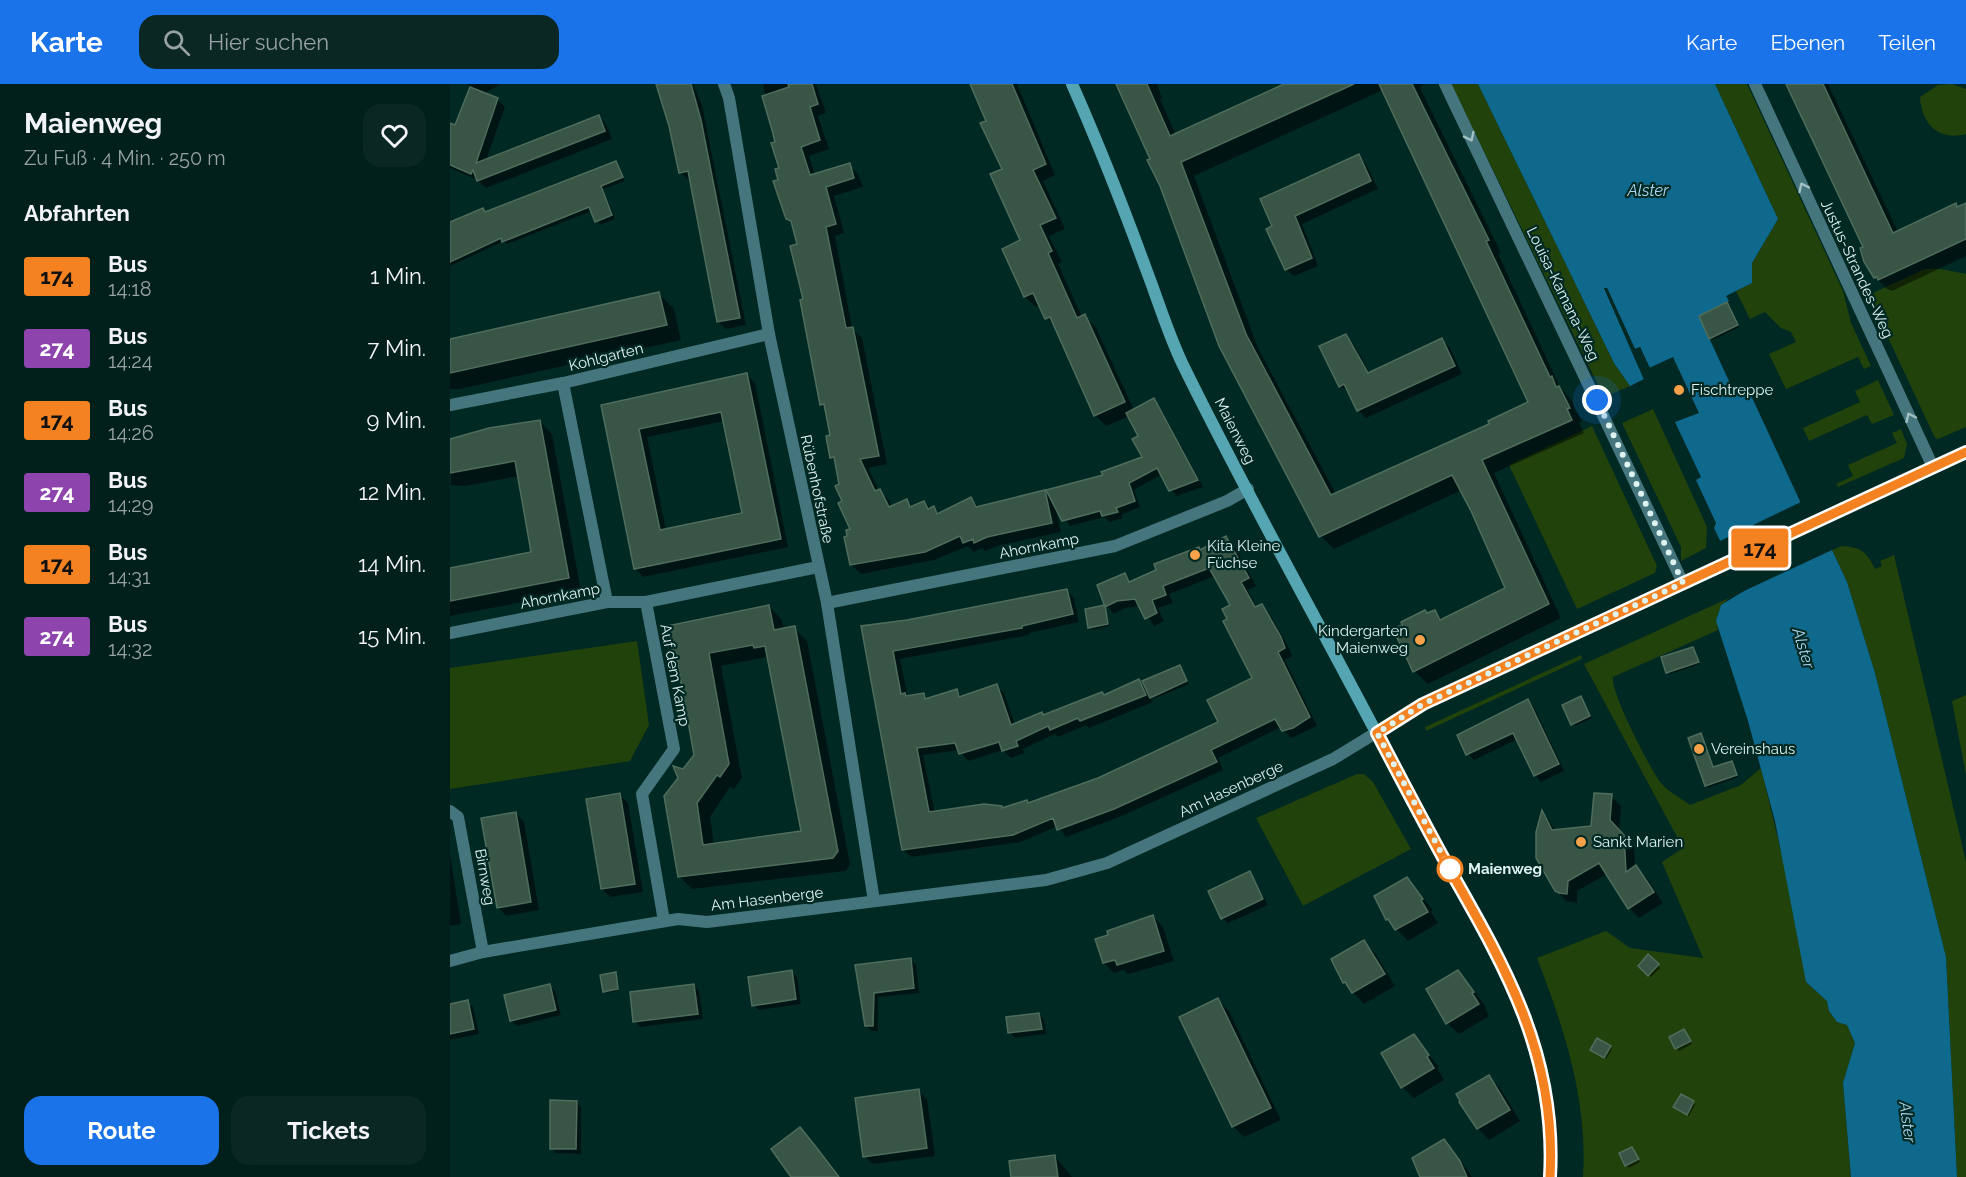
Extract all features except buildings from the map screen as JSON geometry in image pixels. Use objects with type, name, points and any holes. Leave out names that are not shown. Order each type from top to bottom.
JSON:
[{"type":"street","name":"Rübenhofstraße","points":[[724,84],[733,120],[769,334],[827,603],[874,901]]},
{"type":"street","name":"Maienweg","points":[[1072,84],[1098,143],[1182,362],[1377,733],[1494,949],[1525,1013],[1542,1080],[1549,1130],[1550,1177]]},
{"type":"street","name":"Louisa-Kamana-Weg","points":[[1445,84],[1683,583]]},
{"type":"street","name":"Justus-Strandes-Weg","points":[[1755,84],[1934,467]]},
{"type":"street","name":"Kohlgarten","points":[[450,405],[563,383],[769,334]]},
{"type":"street","points":[[563,383],[606,602]]},
{"type":"street","name":"Am Hasenberge","points":[[450,961],[483,952],[664,921],[678,919],[707,922],[1046,880],[1107,863],[1333,759],[1423,704],[1966,452]]},
{"type":"street","name":"Ahornkamp","points":[[827,603],[1115,546],[1227,501],[1248,489]]},
{"type":"street","name":"Ahornkamp","points":[[450,633],[606,602],[646,602],[818,567]]},
{"type":"street","name":"Auf dem Kamp","points":[[646,602],[674,749],[642,794],[664,921]]},
{"type":"street","name":"Birnweg","points":[[450,811],[458,817],[483,952]]},
{"type":"green space","points":[[1451,84],[1478,84],[1614,363],[1630,386],[1604,397]]},
{"type":"green space","points":[[1715,84],[1747,84],[1843,291],[1851,323],[1871,366],[1864,369],[1858,357],[1786,389],[1769,354],[1796,342],[1791,332],[1781,328],[1765,312],[1750,319],[1736,291],[1752,283],[1752,263],[1778,219]]},
{"type":"green space","points":[[1952,84],[1966,89],[1966,134],[1956,136],[1940,133],[1928,123],[1921,107],[1920,97],[1938,85]]},
{"type":"green space","points":[[1925,269],[1941,269],[1966,274],[1966,427],[1938,439],[1935,438],[1870,299],[1875,292]]},
{"type":"green space","points":[[1878,380],[1894,415],[1872,424],[1867,415],[1809,441],[1803,428],[1860,402],[1855,391]]},
{"type":"green space","points":[[1653,409],[1707,527],[1706,548],[1681,561],[1681,547],[1622,423]]},
{"type":"green space","points":[[1592,426],[1657,566],[1655,573],[1577,609],[1509,465]]},
{"type":"green space","points":[[1901,429],[1907,444],[1904,458],[1838,487],[1836,484],[1853,476],[1848,465],[1897,443],[1892,433]]},
{"type":"green space","points":[[1842,546],[1863,552],[1875,569],[1882,566],[1880,561],[1894,555],[1966,862],[1966,1177],[1957,1177],[1946,957],[1875,673],[1847,582],[1832,550]]},
{"type":"green space","points":[[1729,598],[1719,612],[1718,630],[1613,677],[1614,685],[1632,730],[1660,782],[1690,805],[1741,785],[1761,768],[1790,889],[1806,982],[1827,1001],[1829,1011],[1837,1022],[1847,1025],[1855,1043],[1843,1083],[1851,1177],[1583,1177],[1584,1148],[1578,1092],[1565,1038],[1537,958],[1606,931],[1630,948],[1703,958],[1662,862],[1683,848],[1584,664]]},
{"type":"green space","points":[[637,641],[649,725],[630,761],[450,789],[450,668]]},
{"type":"green space","points":[[1581,655],[1582,659],[1426,731],[1425,727]]},
{"type":"green space","points":[[1966,695],[1966,775],[1952,701]]},
{"type":"green space","points":[[1357,774],[1364,774],[1373,782],[1411,849],[1303,906],[1256,818]]},
{"type":"water","name":"Alster","points":[[1478,84],[1715,84],[1778,219],[1752,263],[1752,283],[1726,296],[1729,301],[1699,316],[1734,392],[1739,393],[1748,389],[1824,553],[1832,550],[1847,582],[1875,673],[1946,957],[1957,1177],[1851,1177],[1843,1083],[1855,1043],[1847,1025],[1837,1022],[1829,1011],[1827,1001],[1806,982],[1775,821],[1748,721],[1716,621],[1721,605],[1744,591],[1714,528],[1716,523],[1696,480],[1701,477],[1675,422],[1699,413],[1673,357],[1649,368],[1640,347],[1635,349],[1607,288],[1604,288],[1644,379],[1630,386],[1614,363]]},
{"type":"pier","points":[[1604,288],[1607,288],[1635,349],[1640,347],[1651,370],[1647,369],[1639,351],[1636,352],[1647,378],[1645,382]]},
{"type":"pier","points":[[1803,501],[1826,549],[1831,547],[1832,550],[1729,598],[1728,595],[1740,590],[1718,542]]},
{"type":"bus line","name":"174","points":[[1550,1177],[1549,1130],[1542,1080],[1525,1013],[1494,949],[1377,733],[1423,704],[1966,452]]},
{"type":"place","name":"Fischtreppe","points":[[1679,390]]},
{"type":"place","name":"Kita Kleine Füchse","points":[[1195,555]]},
{"type":"place","name":"Kindergarten Maienweg","points":[[1420,640]]},
{"type":"place","name":"Vereinshaus","points":[[1699,749]]},
{"type":"place","name":"Sankt Marien","points":[[1581,842]]},
{"type":"place","name":"Maienweg","points":[[1450,869]]},
{"type":"route","points":[[1450,869],[1377,733],[1423,704],[1683,583],[1597,400]]}]
